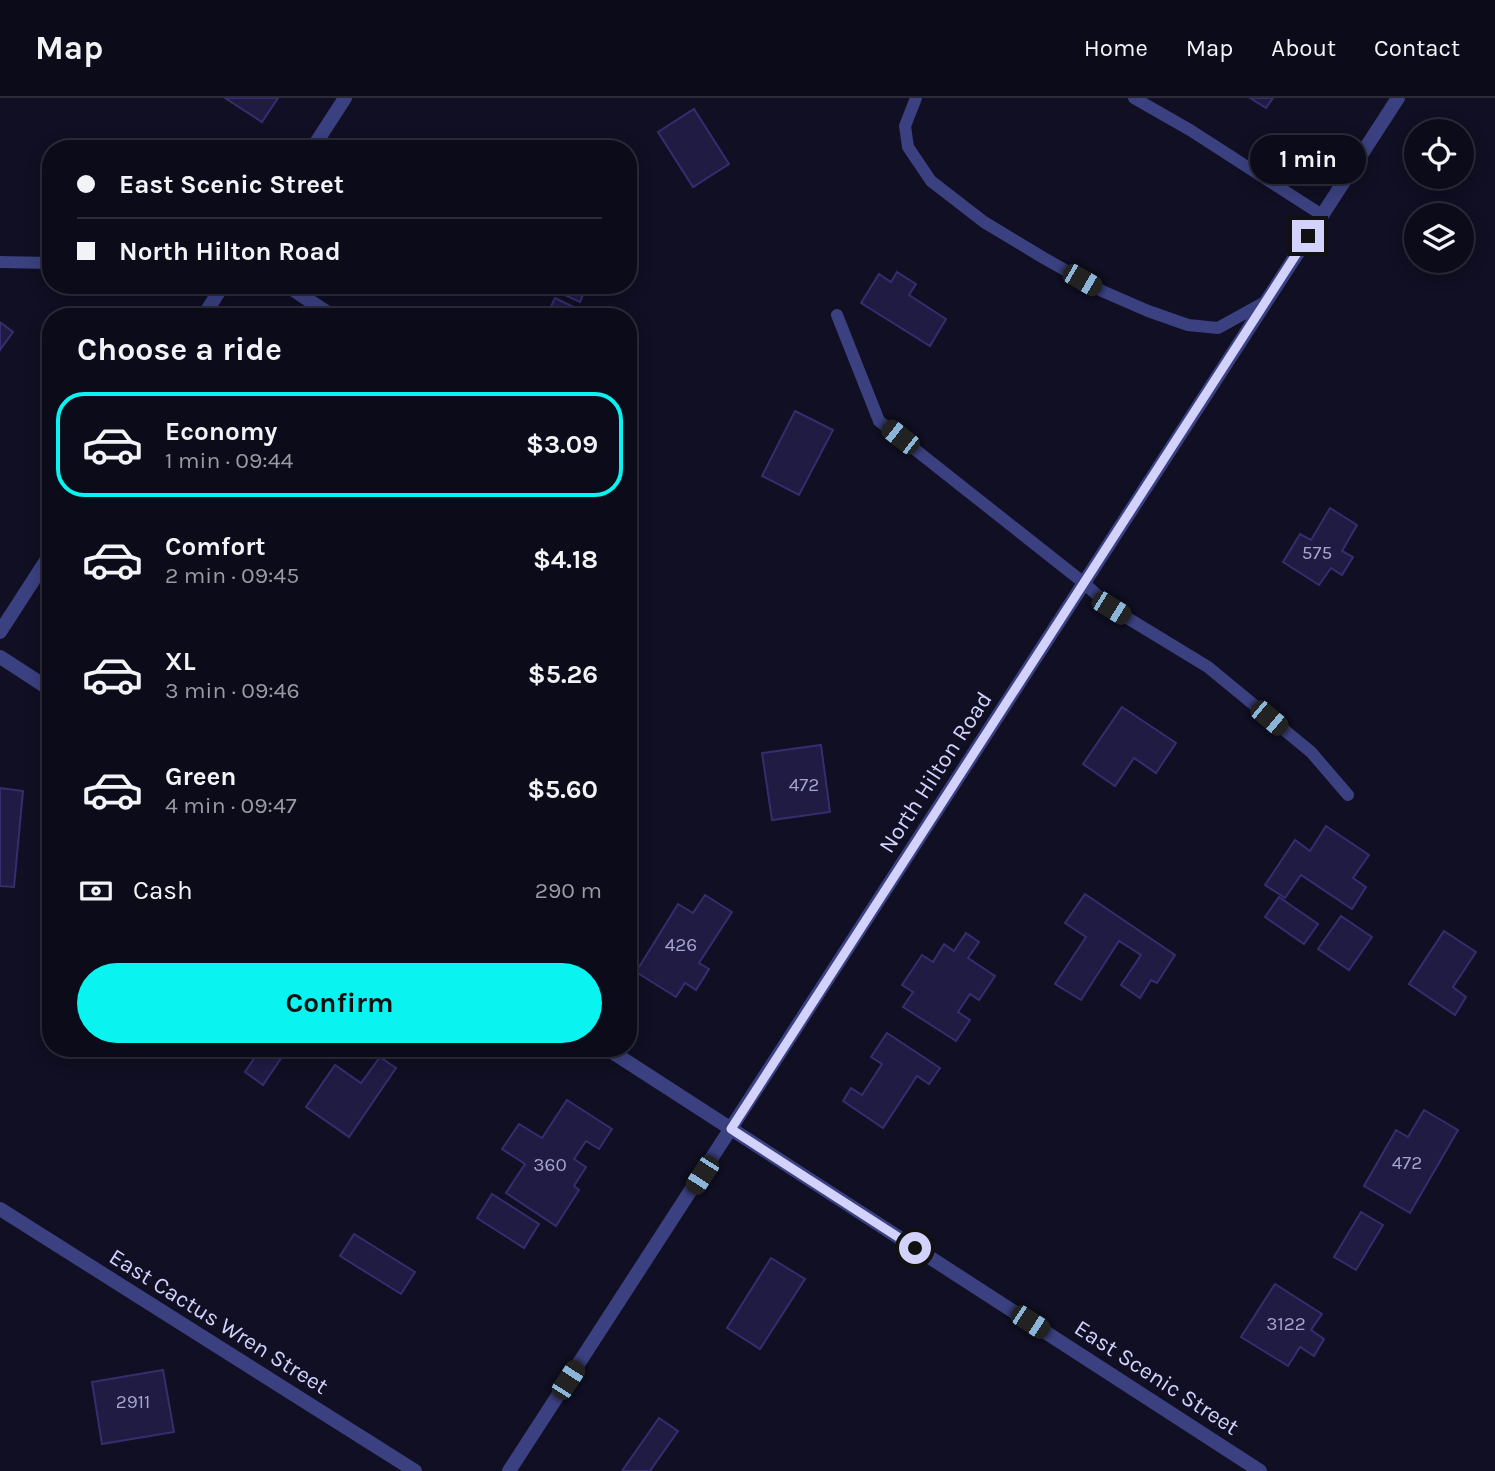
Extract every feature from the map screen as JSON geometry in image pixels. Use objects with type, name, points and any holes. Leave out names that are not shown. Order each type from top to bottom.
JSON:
[{"type":"street","points":[[318,140],[345,98]]},
{"type":"street","name":"North Hilton Road","points":[[509,1471],[1398,98]]},
{"type":"street","points":[[300,294],[320,308]]},
{"type":"street","points":[[0,632],[42,567]]},
{"type":"street","points":[[0,657],[42,684]]},
{"type":"street","name":"East Scenic Street","points":[[620,1057],[1260,1471]]},
{"type":"street","name":"East Cactus Wren Street","points":[[0,1209],[415,1471]]},
{"type":"lane","points":[[916,98],[905,126],[908,147],[931,181],[984,222],[1042,257],[1102,291],[1148,311],[1188,324],[1218,328],[1266,302]]},
{"type":"lane","points":[[1134,98],[1240,160],[1322,215]]},
{"type":"lane","points":[[0,262],[42,263]]},
{"type":"lane","points":[[837,315],[879,421],[1084,583],[1111,608],[1208,667],[1311,752],[1348,795]]},
{"type":"building","points":[[225,98],[278,98],[262,122]]},
{"type":"building","points":[[1250,98],[1273,98],[1266,108]]},
{"type":"building","points":[[694,109],[729,164],[693,187],[658,132]]},
{"type":"building","points":[[897,272],[916,284],[909,295],[946,319],[930,346],[861,303],[879,274],[891,282]]},
{"type":"building","points":[[562,294],[583,294],[580,302]]},
{"type":"building","points":[[555,298],[576,308],[550,308]]},
{"type":"building","points":[[0,322],[13,332],[0,350]]},
{"type":"building","points":[[795,411],[833,430],[799,495],[762,476]]},
{"type":"building","points":[[1330,508],[1357,525],[1342,551],[1353,557],[1342,575],[1331,568],[1319,585],[1283,562],[1300,534],[1311,540]]},
{"type":"building","points":[[1122,707],[1176,743],[1156,773],[1134,758],[1115,786],[1083,764]]},
{"type":"building","points":[[821,745],[830,812],[772,820],[762,753]]},
{"type":"building","points":[[0,788],[23,791],[14,887],[0,886]]},
{"type":"building","points":[[1326,826],[1369,855],[1353,878],[1366,887],[1352,909],[1301,875],[1285,898],[1265,885],[1295,840],[1310,851]]},
{"type":"building","points":[[1085,894],[1175,955],[1157,983],[1151,980],[1140,998],[1121,985],[1141,955],[1119,941],[1081,1000],[1055,984],[1086,937],[1065,923]]},
{"type":"building","points":[[705,895],[732,912],[699,963],[709,969],[696,990],[685,983],[676,997],[637,970],[678,904],[693,913]]},
{"type":"building","points":[[1279,897],[1318,924],[1304,944],[1265,917]]},
{"type":"building","points":[[1341,916],[1372,937],[1349,970],[1318,949]]},
{"type":"building","points":[[1444,931],[1476,952],[1453,987],[1466,997],[1455,1015],[1409,984]]},
{"type":"building","points":[[966,933],[979,942],[968,958],[995,976],[979,1000],[970,994],[958,1012],[970,1020],[956,1041],[903,1007],[913,992],[902,985],[922,955],[933,962],[944,944],[954,951]]},
{"type":"building","points":[[887,1033],[940,1068],[929,1084],[917,1076],[883,1128],[843,1101],[851,1088],[862,1095],[882,1064],[871,1057]]},
{"type":"building","points":[[255,1057],[282,1057],[263,1085],[245,1072]]},
{"type":"building","points":[[380,1057],[396,1068],[349,1137],[306,1107],[335,1065],[361,1083]]},
{"type":"building","points":[[567,1100],[612,1129],[599,1149],[586,1141],[574,1159],[586,1167],[574,1186],[579,1190],[556,1226],[506,1193],[525,1164],[502,1149],[519,1124],[542,1138]]},
{"type":"building","points":[[1424,1110],[1458,1130],[1410,1213],[1364,1186],[1396,1130],[1408,1137]]},
{"type":"building","points":[[492,1194],[539,1224],[524,1248],[477,1218]]},
{"type":"building","points":[[1361,1212],[1383,1225],[1356,1270],[1334,1257]]},
{"type":"building","points":[[354,1234],[415,1272],[401,1294],[340,1256]]},
{"type":"building","points":[[771,1258],[805,1279],[760,1349],[727,1328]]},
{"type":"building","points":[[1275,1284],[1322,1314],[1311,1330],[1324,1339],[1314,1356],[1300,1347],[1288,1366],[1241,1337]]},
{"type":"building","points":[[163,1370],[174,1432],[102,1444],[92,1382]]},
{"type":"building","points":[[659,1418],[678,1431],[650,1471],[622,1471]]},
{"type":"route","points":[[915,1248],[731,1129],[1308,236]]}]
